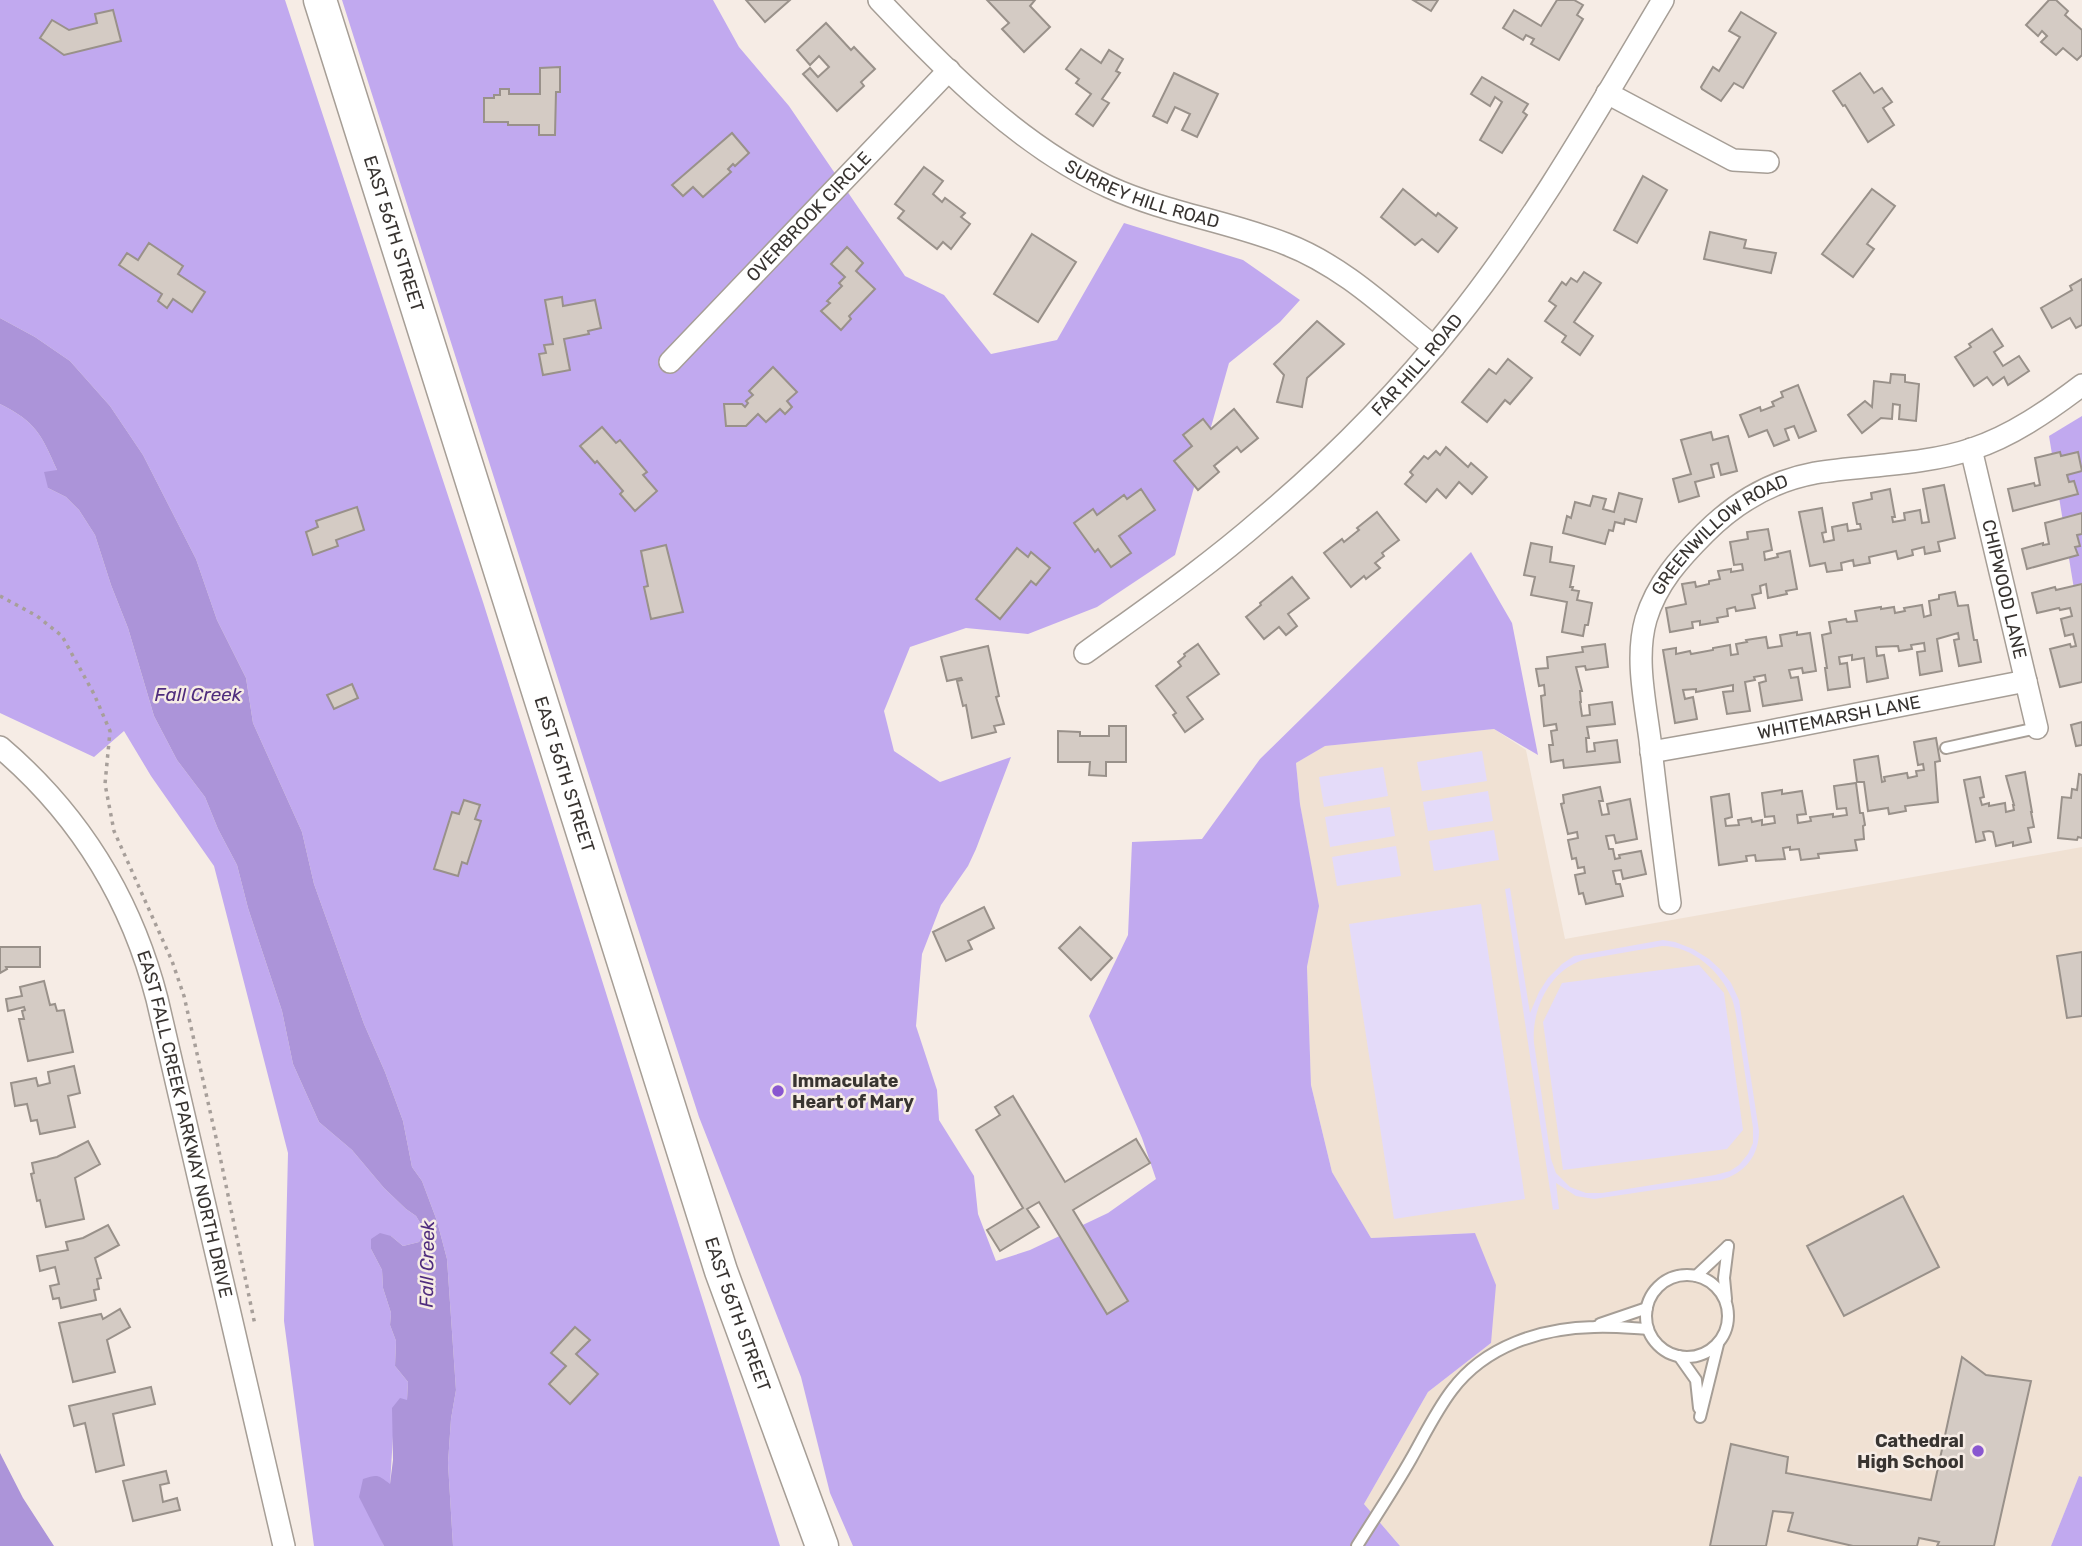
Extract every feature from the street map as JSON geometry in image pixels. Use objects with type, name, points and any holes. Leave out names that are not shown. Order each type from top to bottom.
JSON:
[{"type":"main road","name":"EAST 56TH STREET","points":[[320,0],[721,1271],[822,1546]]},
{"type":"street","name":"SURREY HILL ROAD","points":[[879,0],[949,70],[1015,130],[1071,167],[1108,187],[1141,200],[1255,233],[1317,258],[1346,275],[1434,347]]},
{"type":"street","name":"FAR HILL ROAD","points":[[1085,653],[1204,566],[1272,511],[1360,428],[1434,347],[1532,215],[1663,0]]},
{"type":"street","name":"OVERBROOK CIRCLE","points":[[670,362],[949,70]]},
{"type":"street","points":[[1607,93],[1733,160],[1768,162]]},
{"type":"street","name":"GREENWILLOW ROAD","points":[[1670,903],[1641,646],[1646,620],[1655,596],[1679,559],[1713,525],[1754,494],[1794,478],[1943,456],[1971,449],[2020,426],[2082,385]]},
{"type":"street","name":"CHIPWOOD LANE","points":[[1971,449],[2037,728]]},
{"type":"street","name":"WHITEMARSH LANE","points":[[1651,751],[1765,732],[2026,681]]},
{"type":"street","name":"EAST FALL CREEK PARKWAY NORTH DRIVE","points":[[0,747],[46,790],[93,849],[124,904],[144,951],[158,999],[284,1546]]},
{"type":"lane","points":[[1946,748],[2037,728]]},
{"type":"lane","points":[[1679,1356],[1696,1380],[1700,1417],[1718,1344],[1727,1325],[1724,1278],[1728,1246],[1696,1276]]},
{"type":"lane","points":[[1718,1344],[1706,1353],[1693,1357],[1679,1356],[1660,1347],[1648,1329],[1647,1308],[1660,1286],[1671,1278],[1683,1275],[1696,1276],[1715,1286],[1726,1304]]},
{"type":"lane","points":[[1594,1327],[1647,1308]]},
{"type":"lane","points":[[1357,1546],[1453,1389],[1474,1366],[1490,1354],[1519,1341],[1552,1332],[1594,1327],[1648,1329]]},
{"type":"shaded area","points":[[0,0],[285,0],[483,602],[780,1546],[453,1546],[448,1463],[456,1390],[447,1259],[422,1181],[412,1167],[403,1121],[364,1024],[314,884],[302,832],[253,723],[246,678],[217,620],[196,559],[143,455],[110,406],[70,361],[35,337],[0,318]]},
{"type":"shaded area","points":[[342,0],[713,0],[739,47],[789,106],[905,276],[944,295],[991,354],[1057,340],[1124,223],[1243,260],[1300,300],[1280,322],[1229,363],[1175,555],[1097,607],[1028,634],[966,628],[910,647],[884,711],[894,751],[940,782],[1011,757],[976,849],[968,866],[941,905],[922,954],[916,1026],[937,1090],[939,1120],[974,1176],[978,1214],[996,1261],[1030,1250],[1108,1213],[1156,1179],[1142,1138],[1089,1016],[1128,935],[1132,842],[1202,839],[1260,759],[1471,552],[1512,623],[1538,755],[1494,729],[1325,746],[1296,763],[1300,804],[1319,906],[1307,967],[1311,1085],[1332,1172],[1371,1238],[1475,1233],[1496,1285],[1491,1343],[1428,1392],[1364,1504],[1400,1546],[853,1546],[830,1493],[801,1377],[699,1117]]},
{"type":"shaded area","points":[[0,404],[22,417],[36,430],[57,470],[48,488],[66,497],[79,510],[95,535],[128,628],[154,716],[177,760],[205,797],[237,865],[248,908],[282,1011],[293,1064],[319,1122],[352,1150],[384,1188],[416,1216],[425,1231],[419,1242],[403,1246],[391,1236],[371,1249],[382,1270],[383,1288],[391,1313],[390,1325],[396,1341],[395,1366],[408,1382],[407,1401],[393,1436],[390,1485],[374,1522],[384,1546],[314,1546],[284,1321],[288,1153],[214,866],[151,776],[124,731],[94,757],[0,713]]},
{"type":"shaded area","points":[[2082,416],[2082,638],[2049,436]]},
{"type":"shaded area","name":"Cathedral High School","points":[[1494,729],[1526,750],[1565,939],[2082,847],[2082,1477],[2079,1477],[2051,1546],[1400,1546],[1364,1504],[1428,1392],[1491,1343],[1474,1233],[1371,1238],[1332,1172],[1311,1085],[1307,967],[1318,906],[1300,804],[1296,763],[1324,746]]},
{"type":"shaded area","points":[[1482,751],[1487,781],[1422,791],[1417,762]]},
{"type":"shaded area","points":[[1383,767],[1388,796],[1324,807],[1319,777]]},
{"type":"shaded area","points":[[1488,791],[1493,821],[1428,831],[1423,802]]},
{"type":"shaded area","points":[[1390,807],[1395,836],[1330,847],[1325,817]]},
{"type":"shaded area","points":[[1494,830],[1499,860],[1434,871],[1429,841]]},
{"type":"shaded area","points":[[1396,846],[1401,876],[1337,886],[1332,857]]},
{"type":"shaded area","points":[[1510,888],[1530,1013],[1548,978],[1574,956],[1663,940],[1693,949],[1721,970],[1739,1000],[1759,1131],[1753,1156],[1744,1168],[1721,1180],[1594,1199],[1576,1196],[1556,1183],[1559,1209],[1553,1210],[1505,889]],"holes":[[[1662,946],[1673,947],[1704,962],[1721,979],[1732,999],[1753,1128],[1753,1143],[1739,1165],[1715,1175],[1602,1193],[1586,1193],[1570,1187],[1556,1173],[1551,1159],[1534,1043],[1540,1004],[1554,980],[1574,964],[1587,959]]]},
{"type":"shaded area","points":[[1481,904],[1525,1199],[1394,1219],[1349,924]]},
{"type":"shaded area","points":[[1699,965],[1724,993],[1743,1130],[1727,1149],[1563,1170],[1543,1022],[1562,983]]},
{"type":"shaded area","points":[[2079,1476],[2082,1477],[2082,1546],[2051,1546]]},
{"type":"water","name":"Fall Creek","points":[[0,318],[35,337],[70,361],[110,406],[143,455],[196,559],[217,620],[246,678],[253,723],[302,832],[314,884],[364,1024],[403,1121],[412,1167],[422,1181],[447,1259],[456,1390],[448,1463],[453,1546],[384,1546],[359,1497],[363,1479],[378,1476],[390,1484],[393,1460],[392,1408],[400,1398],[407,1400],[408,1382],[395,1366],[396,1341],[390,1325],[391,1313],[383,1288],[382,1270],[371,1249],[371,1239],[380,1233],[391,1236],[403,1246],[419,1242],[425,1231],[416,1216],[384,1188],[352,1150],[319,1122],[293,1064],[282,1011],[248,908],[237,865],[205,797],[177,760],[154,716],[128,628],[95,535],[79,510],[66,497],[48,488],[44,472],[57,470],[36,430],[22,417],[0,404]]},
{"type":"water","points":[[0,1453],[23,1498],[54,1546],[0,1546]]},
{"type":"building","points":[[746,0],[790,0],[765,22]]},
{"type":"building","points":[[987,0],[1035,0],[1030,6],[1050,27],[1024,52],[1002,29],[1009,23]]},
{"type":"building","points":[[1413,0],[1438,0],[1431,11]]},
{"type":"building","points":[[1557,0],[1574,0],[1583,5],[1577,15],[1583,19],[1559,60],[1531,44],[1534,39],[1526,35],[1523,40],[1503,28],[1514,10],[1541,26]]},
{"type":"building","points":[[2049,0],[2056,0],[2068,11],[2065,15],[2082,30],[2082,55],[2077,60],[2063,48],[2056,55],[2041,42],[2047,36],[2042,31],[2038,36],[2026,25]]},
{"type":"building","points":[[113,10],[121,41],[64,55],[40,38],[52,20],[69,30],[97,23],[95,14]]},
{"type":"building","points":[[1741,12],[1776,33],[1743,88],[1734,83],[1721,101],[1701,87],[1713,67],[1719,71],[1740,37],[1729,31]]},
{"type":"building","points":[[826,23],[851,50],[854,47],[875,69],[861,82],[864,86],[837,111],[803,74],[810,68],[818,77],[829,67],[819,56],[810,65],[797,50]]},
{"type":"building","points":[[1081,49],[1101,63],[1109,50],[1123,59],[1116,71],[1120,73],[1102,99],[1109,103],[1093,126],[1076,114],[1091,94],[1076,83],[1079,79],[1066,69]]},
{"type":"building","points":[[560,67],[560,92],[556,92],[555,135],[539,135],[539,125],[484,122],[484,98],[500,95],[500,89],[509,89],[509,94],[540,94],[540,68]]},
{"type":"building","points":[[1174,73],[1218,94],[1197,137],[1182,130],[1190,114],[1175,107],[1167,123],[1153,116]]},
{"type":"building","points":[[1860,73],[1874,93],[1882,88],[1892,102],[1883,108],[1894,125],[1868,142],[1833,91]]},
{"type":"building","points":[[1482,77],[1528,104],[1523,112],[1527,115],[1502,153],[1480,140],[1502,102],[1495,97],[1490,106],[1471,94]]},
{"type":"building","points":[[732,133],[749,153],[735,166],[733,164],[728,169],[731,172],[703,197],[693,187],[683,196],[672,185]]},
{"type":"building","points":[[924,167],[943,181],[933,194],[942,202],[945,198],[965,213],[961,217],[970,224],[951,249],[943,242],[937,249],[898,218],[904,211],[895,204]]},
{"type":"building","points":[[1643,176],[1667,190],[1637,243],[1614,230]]},
{"type":"building","points":[[1403,189],[1436,216],[1438,213],[1457,228],[1438,252],[1422,239],[1415,245],[1381,217]]},
{"type":"building","points":[[1872,189],[1895,206],[1867,244],[1874,249],[1853,277],[1822,254]]},
{"type":"building","points":[[1710,232],[1746,240],[1744,248],[1776,253],[1771,273],[1704,259]]},
{"type":"building","points":[[1032,234],[1076,262],[1038,322],[994,294]]},
{"type":"building","points":[[149,243],[183,266],[178,274],[205,292],[192,312],[173,299],[167,308],[158,301],[162,294],[119,265],[127,253],[138,260]]},
{"type":"building","points":[[847,247],[863,263],[856,271],[875,289],[849,316],[851,319],[841,330],[821,311],[842,286],[839,283],[845,277],[831,264]]},
{"type":"building","points":[[1584,272],[1601,283],[1574,322],[1593,336],[1580,355],[1562,342],[1566,336],[1545,321],[1556,306],[1549,301],[1562,282],[1566,285],[1571,278],[1577,282]]},
{"type":"building","points":[[2082,279],[2082,325],[2076,328],[2070,318],[2052,328],[2041,308],[2072,290],[2070,286]]},
{"type":"building","points":[[562,297],[563,306],[595,300],[601,328],[588,331],[589,334],[564,339],[570,370],[543,375],[539,354],[546,353],[544,345],[553,344],[545,300]]},
{"type":"building","points":[[1317,321],[1344,344],[1307,378],[1302,407],[1277,402],[1284,375],[1274,364]]},
{"type":"building","points":[[1992,329],[2003,346],[1994,352],[2003,366],[2019,356],[2029,371],[2008,385],[2004,377],[1993,385],[1987,377],[1974,386],[1955,357]]},
{"type":"building","points":[[1508,359],[1532,378],[1510,404],[1505,400],[1487,422],[1462,402],[1489,369],[1496,374]]},
{"type":"building","points":[[773,367],[797,392],[787,401],[792,407],[785,414],[780,409],[766,422],[758,414],[746,426],[726,426],[724,404],[742,404],[745,407],[748,403],[746,401],[753,395],[749,391]]},
{"type":"building","points":[[1891,374],[1905,375],[1905,382],[1919,384],[1916,421],[1899,419],[1900,405],[1893,404],[1892,419],[1881,418],[1862,433],[1848,415],[1865,401],[1872,407],[1874,381],[1890,383]]},
{"type":"building","points":[[1798,385],[1816,431],[1799,438],[1794,426],[1785,429],[1789,440],[1774,446],[1767,430],[1749,437],[1740,415],[1760,407],[1761,411],[1774,406],[1772,402],[1783,397],[1781,392]]},
{"type":"building","points":[[1234,409],[1258,438],[1241,452],[1237,447],[1214,466],[1219,472],[1198,490],[1174,461],[1192,446],[1183,435],[1203,419],[1211,429]]},
{"type":"building","points":[[602,427],[616,443],[620,440],[647,472],[643,475],[657,491],[635,511],[620,494],[623,491],[580,446]]},
{"type":"building","points":[[1711,432],[1713,440],[1728,436],[1737,471],[1721,475],[1718,463],[1711,465],[1714,477],[1695,482],[1699,496],[1679,502],[1673,479],[1691,474],[1681,440]]},
{"type":"building","points":[[1446,447],[1468,467],[1471,463],[1487,477],[1472,494],[1459,482],[1446,498],[1437,489],[1426,502],[1405,484],[1413,475],[1410,472],[1424,456],[1428,459],[1436,451],[1440,455]]},
{"type":"building","points":[[2060,452],[2061,456],[2078,452],[2082,471],[2067,475],[2069,482],[2074,481],[2078,494],[2013,511],[2008,489],[2034,483],[2035,486],[2040,485],[2035,458]]},
{"type":"building","points":[[1944,485],[1955,538],[1938,542],[1940,551],[1925,554],[1924,547],[1912,550],[1913,555],[1898,559],[1896,551],[1869,557],[1870,563],[1854,566],[1853,560],[1841,563],[1842,570],[1827,572],[1825,563],[1810,566],[1799,512],[1822,508],[1826,532],[1822,533],[1824,542],[1834,540],[1832,527],[1847,524],[1848,531],[1861,529],[1860,524],[1857,524],[1853,503],[1872,499],[1871,493],[1890,489],[1895,517],[1892,517],[1893,522],[1905,520],[1904,513],[1920,510],[1922,523],[1929,522],[1923,489]]},
{"type":"building","points":[[1141,489],[1155,510],[1119,536],[1131,553],[1111,567],[1098,549],[1095,552],[1074,523],[1093,509],[1097,515],[1124,495],[1127,499]]},
{"type":"building","points":[[1619,493],[1642,499],[1636,522],[1625,519],[1624,524],[1615,522],[1613,531],[1609,530],[1605,544],[1563,533],[1567,516],[1571,518],[1575,502],[1590,506],[1593,496],[1606,499],[1603,509],[1614,512]]},
{"type":"building","points":[[357,507],[364,530],[336,540],[338,546],[313,555],[306,532],[318,527],[316,521]]},
{"type":"building","points":[[1377,512],[1399,540],[1382,553],[1384,556],[1375,563],[1380,568],[1351,587],[1324,553],[1342,539],[1344,542]]},
{"type":"building","points":[[2082,513],[2082,534],[2077,535],[2080,546],[2075,547],[2078,555],[2027,569],[2022,549],[2049,544],[2045,523]]},
{"type":"building","points":[[1768,529],[1772,550],[1764,552],[1765,560],[1790,551],[1797,589],[1768,598],[1766,584],[1760,586],[1761,593],[1752,595],[1755,608],[1736,611],[1735,607],[1727,609],[1728,616],[1717,618],[1718,622],[1700,625],[1700,621],[1692,622],[1693,628],[1670,632],[1666,608],[1686,604],[1682,584],[1695,582],[1696,587],[1720,579],[1718,571],[1743,570],[1742,564],[1734,565],[1730,542],[1748,539],[1747,532]]},
{"type":"building","points":[[1531,543],[1552,547],[1550,562],[1574,566],[1570,587],[1579,591],[1577,600],[1592,603],[1583,636],[1562,632],[1567,602],[1531,595],[1535,577],[1524,575]]},
{"type":"building","points":[[666,545],[683,612],[651,619],[644,587],[648,586],[641,551]]},
{"type":"building","points":[[1017,548],[1028,557],[1031,552],[1050,568],[1036,585],[1031,581],[1000,619],[976,599]]},
{"type":"building","points":[[1292,577],[1309,598],[1288,614],[1297,626],[1286,635],[1279,627],[1264,639],[1246,617]]},
{"type":"building","points":[[2082,584],[2082,682],[2060,687],[2050,649],[2070,644],[2071,647],[2076,646],[2073,634],[2065,636],[2061,619],[2072,616],[2070,608],[2037,613],[2032,593]]},
{"type":"building","points":[[1955,592],[1958,606],[1968,605],[1981,662],[1959,666],[1954,640],[1959,639],[1958,633],[1937,639],[1942,671],[1920,675],[1917,652],[1925,651],[1924,643],[1899,651],[1898,646],[1876,647],[1877,656],[1884,655],[1888,678],[1867,682],[1864,658],[1852,660],[1852,655],[1839,657],[1840,664],[1847,663],[1850,687],[1828,690],[1822,635],[1831,633],[1829,622],[1846,619],[1847,622],[1857,621],[1855,611],[1881,607],[1894,607],[1895,613],[1905,611],[1904,608],[1922,605],[1924,617],[1931,615],[1929,601],[1939,599],[1939,595]]},
{"type":"building","points":[[1797,632],[1797,635],[1810,633],[1816,671],[1803,673],[1802,668],[1789,670],[1791,678],[1798,677],[1802,700],[1763,706],[1759,683],[1766,681],[1765,675],[1745,682],[1750,711],[1727,714],[1723,692],[1733,691],[1733,685],[1696,692],[1696,689],[1683,690],[1685,699],[1693,697],[1697,719],[1675,723],[1663,650],[1676,648],[1676,654],[1690,651],[1691,654],[1730,645],[1731,655],[1738,654],[1736,644],[1747,642],[1746,640],[1766,637],[1768,648],[1782,646],[1780,635]]},
{"type":"building","points":[[1198,644],[1219,674],[1187,697],[1203,719],[1185,732],[1173,715],[1176,713],[1156,686],[1181,666],[1178,662],[1184,654]]},
{"type":"building","points":[[1605,644],[1608,667],[1586,670],[1585,666],[1576,667],[1582,691],[1580,702],[1582,716],[1590,715],[1589,705],[1612,702],[1615,724],[1587,727],[1587,752],[1595,751],[1594,743],[1617,740],[1620,762],[1564,768],[1563,760],[1551,762],[1551,731],[1557,730],[1556,724],[1544,726],[1541,696],[1545,695],[1544,685],[1539,686],[1536,669],[1548,668],[1547,657],[1583,652],[1582,647]]},
{"type":"building","points":[[988,646],[999,696],[996,697],[1004,724],[994,726],[996,732],[972,738],[966,705],[963,706],[957,681],[962,680],[947,681],[941,657]]},
{"type":"building","points":[[352,684],[358,698],[334,709],[327,695]]},
{"type":"building","points":[[2082,722],[2082,745],[2076,746],[2071,725]]},
{"type":"building","points":[[1109,726],[1126,726],[1126,762],[1106,762],[1106,776],[1089,775],[1090,762],[1058,762],[1058,731],[1080,732],[1080,736],[1109,736]]},
{"type":"building","points":[[1936,738],[1940,761],[1935,762],[1938,802],[1905,806],[1906,811],[1889,814],[1888,808],[1868,811],[1864,782],[1857,782],[1854,760],[1878,756],[1882,782],[1885,781],[1884,777],[1907,773],[1908,778],[1917,776],[1916,771],[1924,770],[1923,764],[1918,765],[1914,742]]},
{"type":"building","points":[[2025,772],[2034,827],[2028,828],[2031,842],[1996,846],[1993,832],[1989,831],[1983,832],[1985,840],[1976,842],[1964,780],[1980,777],[1984,797],[1980,798],[1982,805],[2005,803],[2006,812],[2014,810],[2014,805],[2006,776]]},
{"type":"building","points":[[2079,774],[2082,775],[2082,838],[2058,838],[2062,797],[2071,798],[2072,789],[2077,790]]},
{"type":"building","points":[[1856,783],[1860,813],[1863,813],[1865,825],[1864,839],[1855,840],[1857,850],[1818,854],[1819,858],[1801,860],[1799,849],[1790,850],[1790,847],[1783,848],[1785,859],[1756,861],[1755,855],[1746,856],[1747,861],[1719,865],[1711,797],[1729,794],[1732,817],[1725,819],[1726,826],[1739,825],[1738,820],[1751,818],[1752,822],[1762,820],[1762,825],[1775,823],[1774,816],[1765,817],[1762,793],[1802,791],[1806,814],[1797,815],[1798,823],[1811,821],[1810,817],[1847,815],[1846,808],[1837,809],[1834,786]]},
{"type":"building","points":[[1600,787],[1602,815],[1609,814],[1607,804],[1630,799],[1637,839],[1616,843],[1614,835],[1606,836],[1609,849],[1613,849],[1615,859],[1620,858],[1619,855],[1641,851],[1646,874],[1623,879],[1621,870],[1613,871],[1623,896],[1586,904],[1583,893],[1579,894],[1575,875],[1585,873],[1584,867],[1578,868],[1576,858],[1572,859],[1568,840],[1578,838],[1577,832],[1568,834],[1561,804],[1564,803],[1563,795]]},
{"type":"building","points":[[464,800],[480,805],[475,819],[481,821],[467,864],[462,862],[458,876],[434,869],[452,812],[459,814]]},
{"type":"building","points":[[984,907],[994,928],[968,941],[972,949],[946,961],[933,932]]},
{"type":"building","points":[[1080,927],[1112,958],[1091,980],[1059,948]]},
{"type":"building","points":[[0,947],[40,947],[40,967],[6,967],[7,969],[0,973]]},
{"type":"building","points":[[2082,952],[2082,1016],[2067,1018],[2057,956]]},
{"type":"building","points":[[44,981],[50,1005],[55,1004],[57,1011],[64,1010],[73,1052],[28,1061],[19,1019],[24,1019],[24,1007],[8,1011],[6,999],[22,996],[20,987]]},
{"type":"building","points":[[74,1066],[80,1093],[68,1096],[75,1127],[40,1134],[37,1120],[31,1121],[27,1104],[15,1106],[11,1083],[36,1078],[38,1086],[50,1083],[48,1072]]},
{"type":"building","points":[[1013,1096],[1065,1182],[1136,1139],[1150,1163],[1073,1210],[1128,1301],[1107,1314],[1039,1202],[1027,1209],[1039,1227],[1000,1251],[987,1230],[1023,1208],[976,1130],[1000,1115],[995,1107]]},
{"type":"building","points":[[88,1141],[100,1164],[75,1178],[84,1219],[46,1227],[31,1174],[34,1173],[32,1163],[57,1157]]},
{"type":"building","points":[[1903,1196],[1939,1267],[1844,1316],[1807,1246]]},
{"type":"building","points":[[108,1225],[119,1245],[95,1258],[101,1278],[97,1279],[99,1289],[94,1290],[96,1300],[61,1308],[59,1298],[53,1299],[50,1286],[59,1284],[55,1267],[40,1271],[37,1256],[68,1250],[66,1242],[83,1238]]},
{"type":"building","points":[[120,1309],[130,1327],[107,1340],[115,1372],[73,1382],[59,1323],[101,1314],[103,1319]]},
{"type":"building","points":[[575,1327],[590,1340],[576,1354],[598,1374],[570,1404],[549,1384],[566,1366],[551,1353]]},
{"type":"building","name":"Cathedral High School","points":[[1962,1357],[1986,1375],[2031,1381],[1994,1546],[1937,1546],[1939,1542],[1919,1538],[1917,1546],[1853,1546],[1788,1531],[1793,1513],[1773,1511],[1766,1546],[1710,1546],[1731,1444],[1788,1457],[1786,1473],[1931,1500]]},
{"type":"building","points":[[151,1387],[155,1404],[113,1414],[124,1465],[96,1472],[85,1423],[74,1426],[69,1406]]},
{"type":"building","points":[[166,1471],[169,1483],[160,1485],[163,1502],[177,1498],[180,1510],[133,1521],[123,1481]]},
{"type":"place","name":"Immaculate Heart of Mary","points":[[778,1091]]},
{"type":"place","name":"Cathedral High School","points":[[1978,1451]]}]
